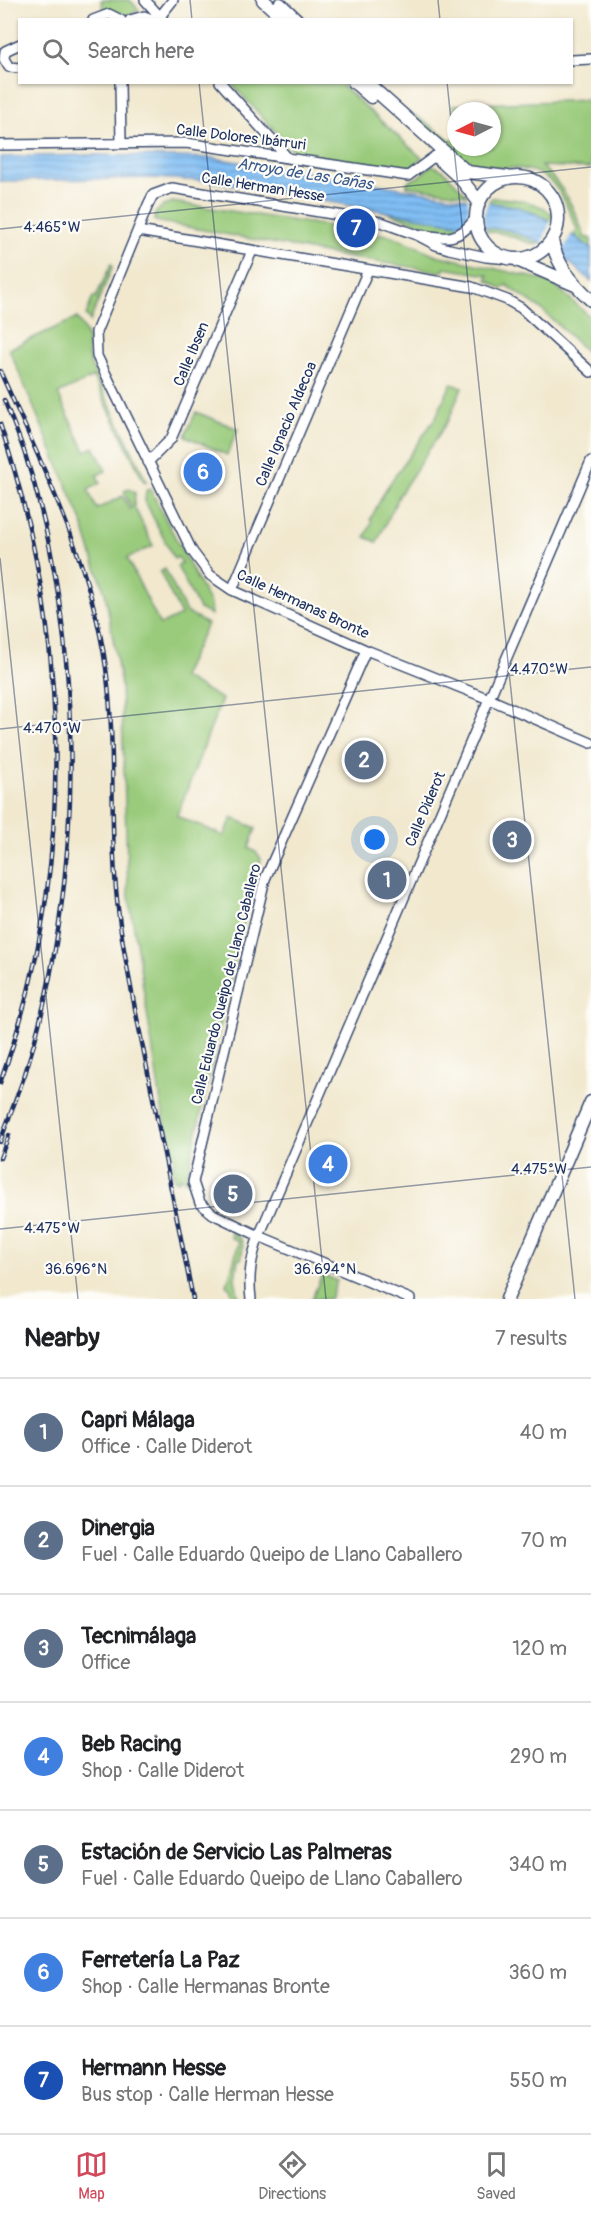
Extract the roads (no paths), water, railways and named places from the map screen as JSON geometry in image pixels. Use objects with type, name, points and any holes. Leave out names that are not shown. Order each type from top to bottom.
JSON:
[{"type":"main road","points":[[263,0],[283,18]]},
{"type":"main road","points":[[275,0],[295,18]]},
{"type":"main road","points":[[360,84],[461,179],[479,199]]},
{"type":"main road","points":[[360,84],[467,172],[531,179],[543,187],[556,202],[559,216],[551,246],[536,256],[513,260],[490,250],[482,241],[474,224],[479,199],[491,186],[512,177]]},
{"type":"main road","name":"Calle Herman Hesse","points":[[551,246],[556,259],[575,285],[591,300]]},
{"type":"main road","name":"Calle Herman Hesse","points":[[513,260],[542,269],[575,285]]},
{"type":"main road","points":[[507,1299],[591,1101]]},
{"type":"street","points":[[145,0],[158,18]]},
{"type":"street","points":[[158,18],[173,0]]},
{"type":"street","points":[[98,18],[109,14],[117,18]]},
{"type":"street","points":[[137,18],[144,16],[158,18]]},
{"type":"street","points":[[18,45],[5,51],[4,59],[9,67],[18,68]]},
{"type":"street","points":[[573,60],[591,59]]},
{"type":"street","points":[[120,84],[121,143]]},
{"type":"street","points":[[222,84],[286,156]]},
{"type":"street","name":"Calle Dolores Ibárruri","points":[[0,145],[186,143],[286,156],[408,176],[435,156]]},
{"type":"street","name":"Calle Hermanas Bronte","points":[[172,188],[153,195],[96,332],[97,356],[192,551],[210,575],[232,590],[366,650],[591,743]]},
{"type":"street","name":"Calle Herman Hesse","points":[[172,188],[381,222],[417,234],[436,245],[449,249],[513,260]]},
{"type":"street","name":"Calle Herman Hesse","points":[[417,234],[455,237],[474,224]]},
{"type":"street","points":[[138,231],[472,287],[507,300],[535,319],[591,372]]},
{"type":"street","name":"Calle Ibsen","points":[[148,462],[171,439],[252,251]]},
{"type":"street","name":"Calle Ignacio Aldecoa","points":[[232,590],[368,270]]},
{"type":"street","name":"Calle Diderot","points":[[251,1299],[248,1282],[250,1266],[259,1236],[591,461]]},
{"type":"street","name":"Calle Eduardo Queipo de Llano Caballero","points":[[366,650],[265,879],[193,1182],[200,1203],[213,1214],[259,1236],[410,1299]]},
{"type":"water","name":"Arroyo de Las Cañas","points":[[94,155],[213,158],[518,207],[557,225],[591,249],[591,281],[561,255],[542,243],[508,230],[452,223],[210,181],[153,178],[0,181],[0,157]]},
{"type":"railway","points":[[0,371],[64,516],[89,590],[99,629],[109,699],[114,855],[119,917],[132,995],[193,1299]]},
{"type":"railway","points":[[0,1142],[25,1074],[45,1001],[59,924],[68,844],[71,762],[68,681],[59,601],[45,524],[24,451],[4,400]]},
{"type":"railway","points":[[0,424],[24,504],[41,586],[52,670],[56,754],[53,838],[42,921],[25,1003],[0,1083]]},
{"type":"railway","points":[[0,1158],[9,1135]]},
{"type":"place","name":"Hermann Hesse","points":[[356,228]]},
{"type":"place","name":"Ferretería La Paz","points":[[203,472]]},
{"type":"place","name":"Dinergia","points":[[364,760]]},
{"type":"place","name":"Tecnimálaga","points":[[512,840]]},
{"type":"place","name":"Capri Málaga","points":[[387,880]]},
{"type":"place","name":"Beb Racing","points":[[328,1164]]},
{"type":"place","name":"Estación de Servicio Las Palmeras","points":[[233,1194]]}]
